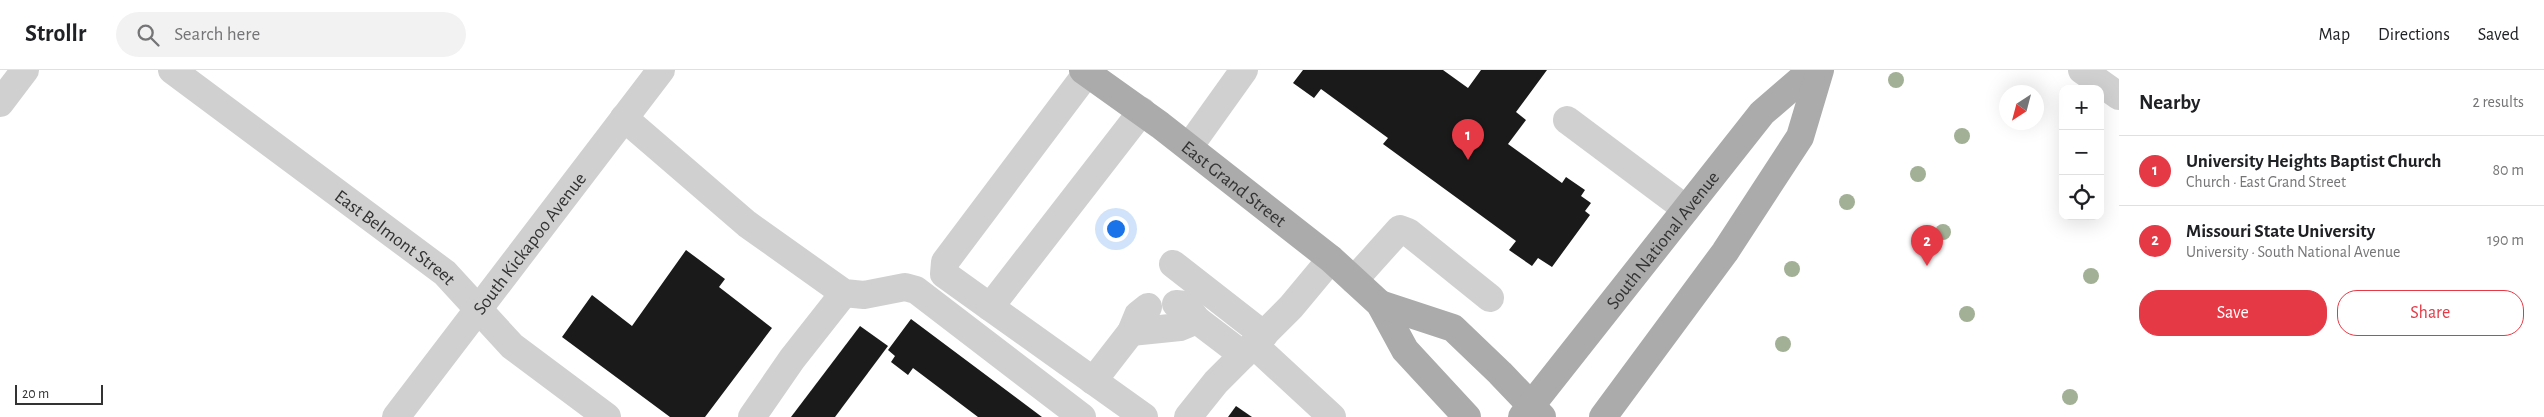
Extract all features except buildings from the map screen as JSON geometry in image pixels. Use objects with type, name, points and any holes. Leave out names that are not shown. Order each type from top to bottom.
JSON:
[{"type":"main road","name":"South National Avenue","points":[[1532,413],[1686,209],[1762,113],[1812,70]]},
{"type":"main road","points":[[1603,417],[1725,252],[1800,137],[1820,70]]},
{"type":"main road","name":"East Grand Street","points":[[1085,71],[1190,147],[1331,259],[1380,304],[1404,350],[1467,417]]},
{"type":"main road","name":"East Grand Street","points":[[1380,304],[1453,328],[1500,372],[1532,413]]},
{"type":"street","points":[[0,103],[25,70]]},
{"type":"street","name":"East Belmont Street","points":[[172,70],[445,273],[512,346],[607,417]]},
{"type":"street","name":"South Kickapoo Avenue","points":[[396,417],[661,70]]},
{"type":"street","points":[[1190,147],[1244,70]]},
{"type":"street","points":[[2082,70],[2119,96]]},
{"type":"street","points":[[1085,71],[946,262],[944,274],[1144,417]]},
{"type":"street","points":[[990,307],[1142,111]]},
{"type":"street","points":[[624,118],[747,224],[844,294],[864,295],[905,287],[916,290],[1082,417]]},
{"type":"street","points":[[1567,120],[1686,209]]},
{"type":"street","points":[[1354,280],[1400,229],[1408,232],[1490,298]]},
{"type":"street","points":[[1188,417],[1216,382],[1254,345],[1331,259]]},
{"type":"street","points":[[1173,264],[1254,345],[1332,417]]},
{"type":"street","points":[[752,417],[792,359],[844,294]]},
{"type":"street","points":[[1093,381],[1131,332],[1138,315],[1148,307]]},
{"type":"street","points":[[1131,332],[1180,327],[1187,312],[1254,345]]},
{"type":"place","name":"University Heights Baptist Church","points":[[1468,160]]},
{"type":"place","name":"Missouri State University","points":[[1927,266]]}]
